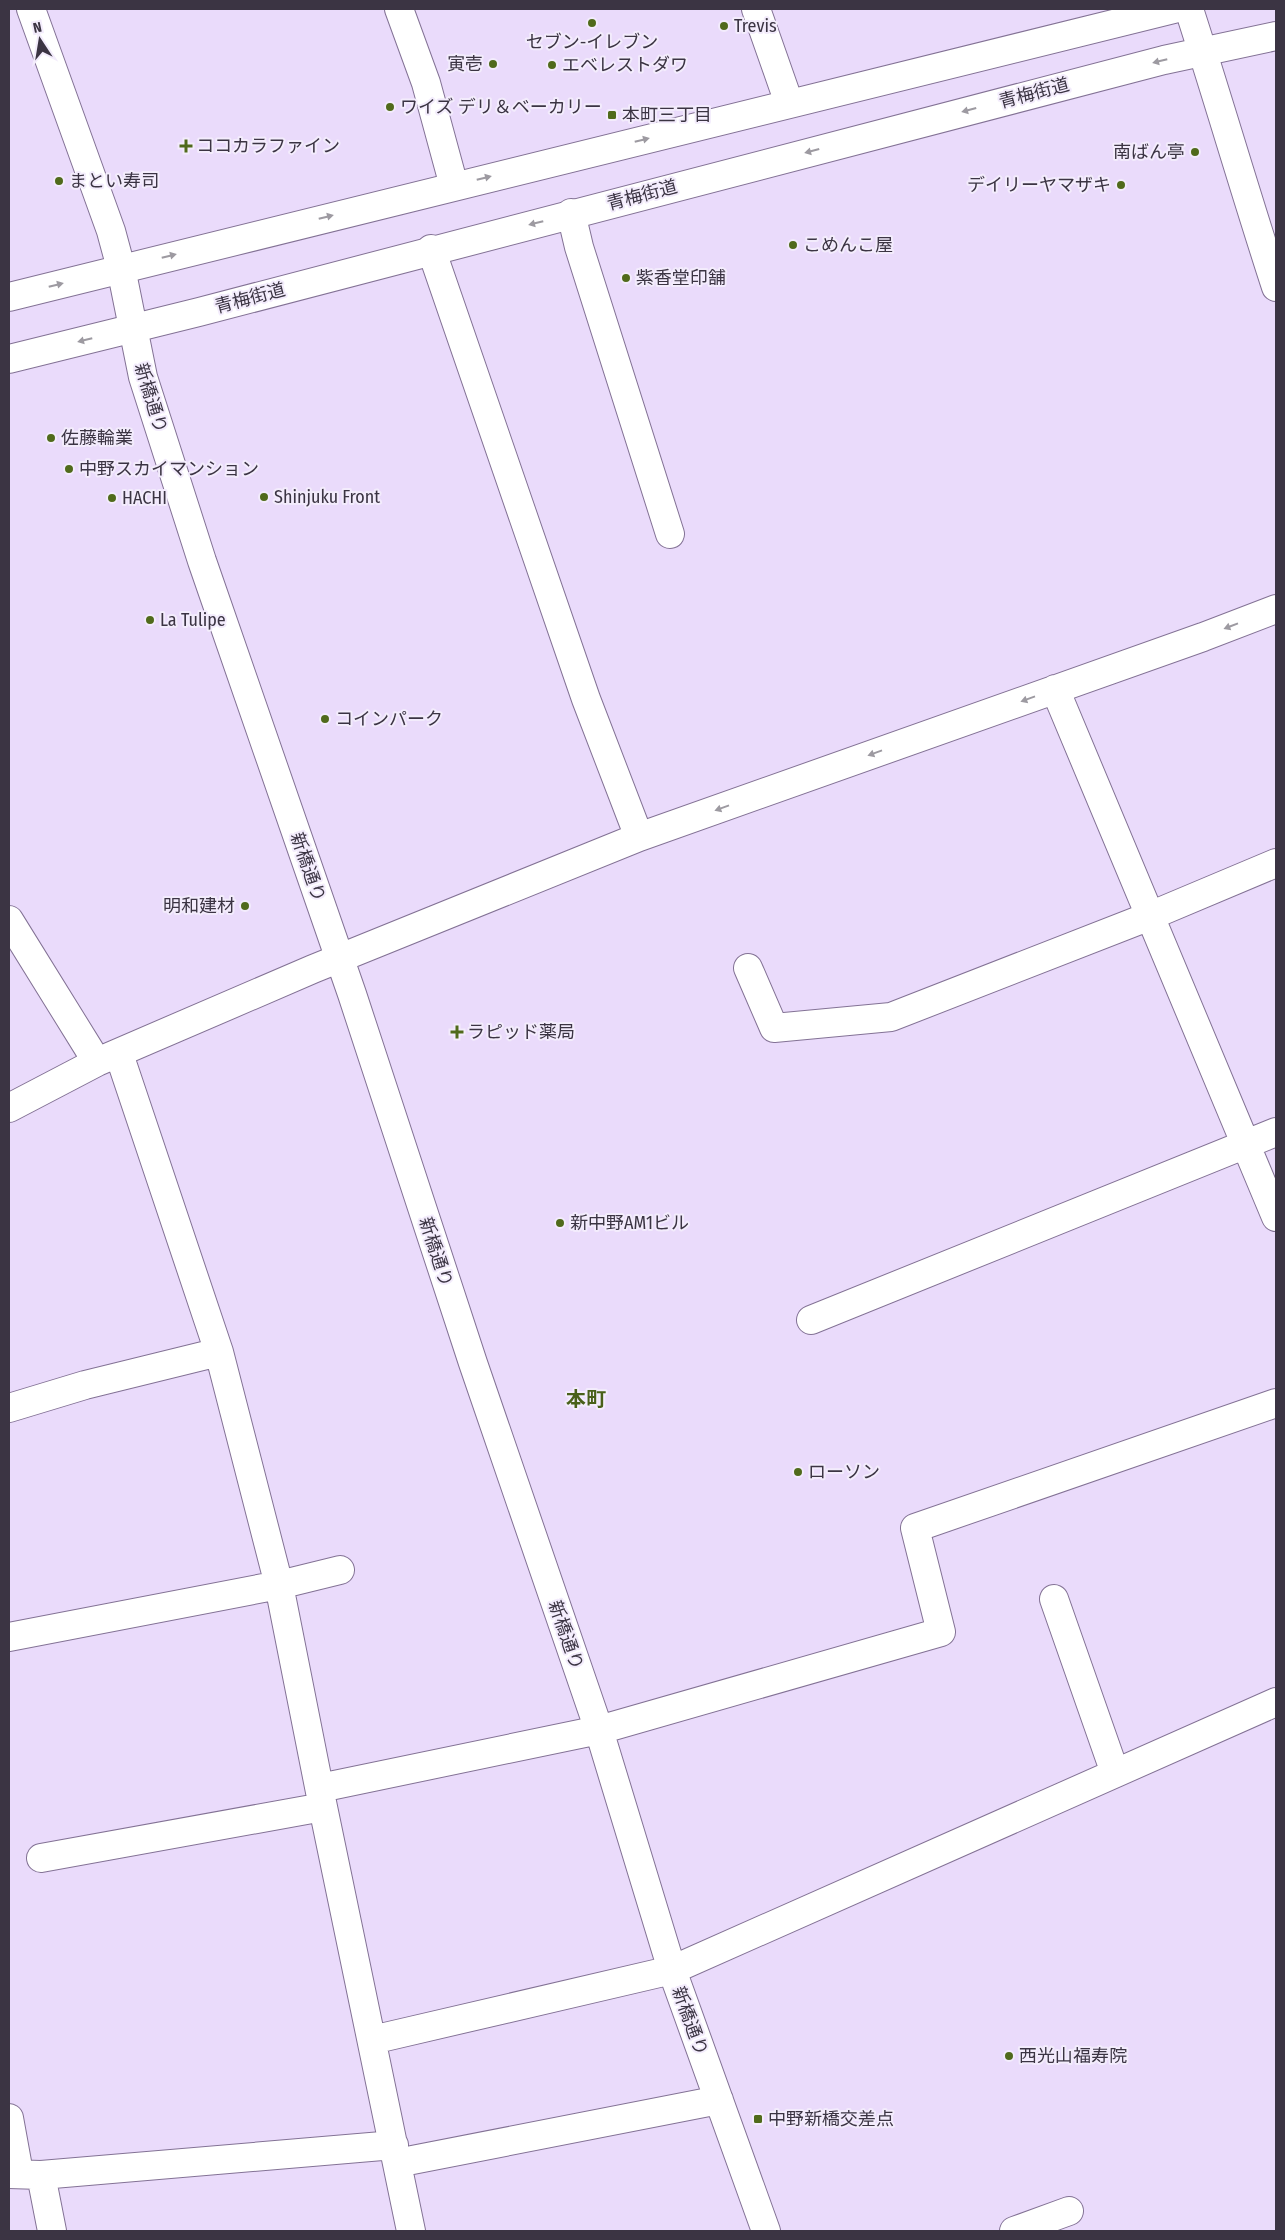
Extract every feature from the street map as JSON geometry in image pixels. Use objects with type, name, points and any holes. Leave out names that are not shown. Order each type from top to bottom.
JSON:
[{"type":"street","name":"新橋通り","points":[[32,9],[111,231],[121,268],[143,377],[202,561],[340,958],[473,1363],[599,1730],[672,1970],[766,2231]]},
{"type":"street","points":[[399,9],[426,83],[454,186]]},
{"type":"street","points":[[756,9],[790,103]]},
{"type":"street","points":[[9,297],[1174,9]]},
{"type":"street","points":[[1189,9],[1235,162],[1276,287]]},
{"type":"street","name":"青梅街道","points":[[9,359],[1203,51],[1276,36]]},
{"type":"street","points":[[571,213],[579,247],[670,534]]},
{"type":"street","points":[[432,249],[586,698],[639,837]]},
{"type":"street","points":[[9,1108],[108,1058],[340,958],[639,837],[1203,638],[1276,608]]},
{"type":"street","points":[[1056,689],[1276,1218]]},
{"type":"street","points":[[748,968],[774,1028],[891,1017],[1150,916],[1276,863]]},
{"type":"street","points":[[9,920],[108,1058],[219,1352],[279,1584],[410,2231]]},
{"type":"street","points":[[811,1320],[1276,1132]]},
{"type":"street","points":[[9,1408],[85,1385],[219,1352]]},
{"type":"street","points":[[41,1858],[321,1797],[599,1730],[941,1632],[914,1528],[1276,1403]]},
{"type":"street","points":[[9,1637],[279,1584],[340,1570]]},
{"type":"street","points":[[1054,1599],[1115,1774]]},
{"type":"street","points":[[372,2040],[672,1970],[1276,1702]]},
{"type":"street","points":[[23,2174],[395,2154],[719,2100]]},
{"type":"street","points":[[9,2118],[23,2174],[52,2231]]},
{"type":"street","points":[[1014,2231],[1069,2211]]},
{"type":"place","name":"セブン-イレブン","points":[[592,23]]},
{"type":"place","name":"Trevis","points":[[724,26]]},
{"type":"place","name":"寅壱","points":[[493,64]]},
{"type":"place","name":"エベレストダワ","points":[[552,65]]},
{"type":"place","name":"ワイズ デリ＆ベーカリー","points":[[390,107]]},
{"type":"place","name":"本町三丁目","points":[[612,115]]},
{"type":"place","name":"ココカラファイン","points":[[186,146]]},
{"type":"place","name":"南ばん亭","points":[[1195,152]]},
{"type":"place","name":"まとい寿司","points":[[59,181]]},
{"type":"place","name":"デイリーヤマザキ","points":[[1121,185]]},
{"type":"place","name":"こめんこ屋","points":[[793,245]]},
{"type":"place","name":"紫香堂印舗","points":[[626,278]]},
{"type":"place","name":"佐藤輪業","points":[[51,438]]},
{"type":"place","name":"中野スカイマンション","points":[[69,469]]},
{"type":"place","name":"Shinjuku Front","points":[[264,497]]},
{"type":"place","name":"HACHI","points":[[112,498]]},
{"type":"place","name":"La Tulipe","points":[[150,620]]},
{"type":"place","name":"コインパーク","points":[[325,719]]},
{"type":"place","name":"明和建材","points":[[245,906]]},
{"type":"place","name":"ラピッド薬局","points":[[457,1032]]},
{"type":"place","name":"新中野AM1ビル","points":[[560,1223]]},
{"type":"place","name":"ローソン","points":[[798,1472]]},
{"type":"place","name":"西光山福寿院","points":[[1009,2056]]},
{"type":"place","name":"中野新橋交差点","points":[[758,2119]]},
{"type":"district","name":"本町","points":[[586,1399]]}]
